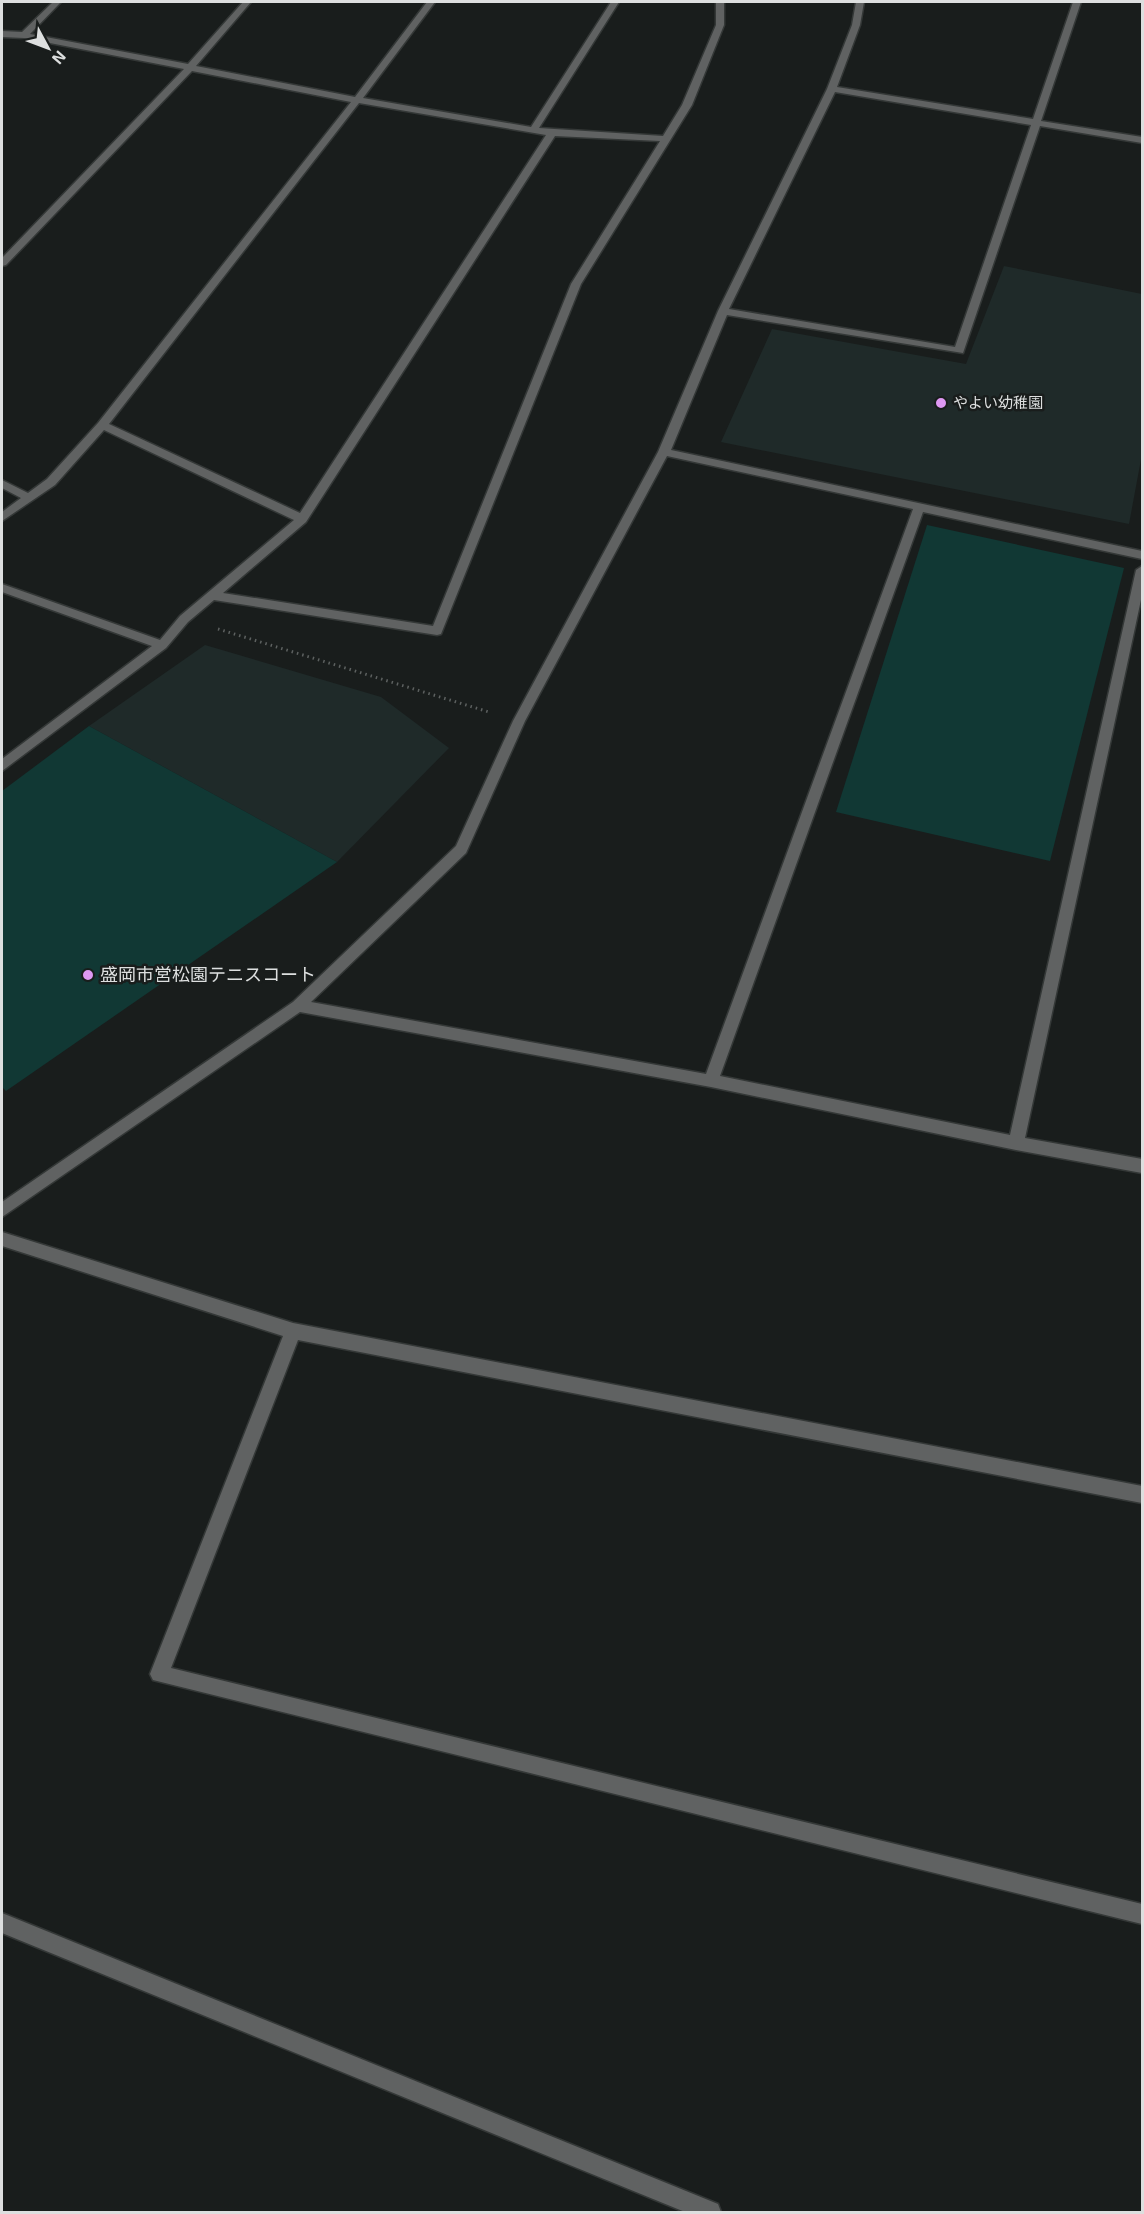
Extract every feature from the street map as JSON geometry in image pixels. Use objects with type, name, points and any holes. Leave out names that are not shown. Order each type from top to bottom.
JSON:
[{"type":"street","points":[[24,35],[57,2]]},
{"type":"street","points":[[2,263],[189,69],[247,2]]},
{"type":"street","points":[[2,518],[51,482],[102,425],[431,2]]},
{"type":"street","points":[[534,129],[615,2]]},
{"type":"street","points":[[211,595],[437,631],[576,284],[687,105],[720,25],[720,2]]},
{"type":"street","points":[[2,1210],[298,1006],[461,849],[519,721],[664,452],[723,311],[832,89],[856,25],[860,2]]},
{"type":"street","points":[[723,311],[959,351],[1077,2]]},
{"type":"street","points":[[3,36],[24,35],[189,69],[552,133],[666,139]]},
{"type":"street","points":[[832,89],[1143,140]]},
{"type":"street","points":[[2,766],[162,645],[184,619],[302,519],[552,133]]},
{"type":"street","points":[[102,425],[302,519]]},
{"type":"street","points":[[664,452],[1143,555]]},
{"type":"street","points":[[2,484],[30,498]]},
{"type":"street","points":[[711,1081],[918,508]]},
{"type":"street","points":[[1016,1143],[1143,570]]},
{"type":"street","points":[[2,588],[162,645]]},
{"type":"street","points":[[298,1006],[711,1081],[1016,1143],[1143,1166]]},
{"type":"street","points":[[2,1239],[293,1331],[1143,1494]]},
{"type":"street","points":[[293,1331],[159,1674],[1143,1914]]},
{"type":"street","points":[[2,1923],[710,2212]]},
{"type":"path","points":[[184,619],[519,721]]},
{"type":"shaded area","name":"やよい幼稚園","points":[[1004,266],[1142,294],[1142,454],[1129,524],[721,442],[772,329],[966,364]]},
{"type":"shaded area","points":[[927,525],[1124,568],[1050,861],[836,812]]},
{"type":"shaded area","points":[[205,645],[381,697],[449,748],[337,862],[89,726]]},
{"type":"shaded area","name":"盛岡市営松園テニスコート","points":[[89,726],[337,862],[6,1091],[2,1087],[2,791]]},
{"type":"place","name":"やよい幼稚園","points":[[941,403]]},
{"type":"place","name":"盛岡市営松園テニスコート","points":[[88,975]]}]
